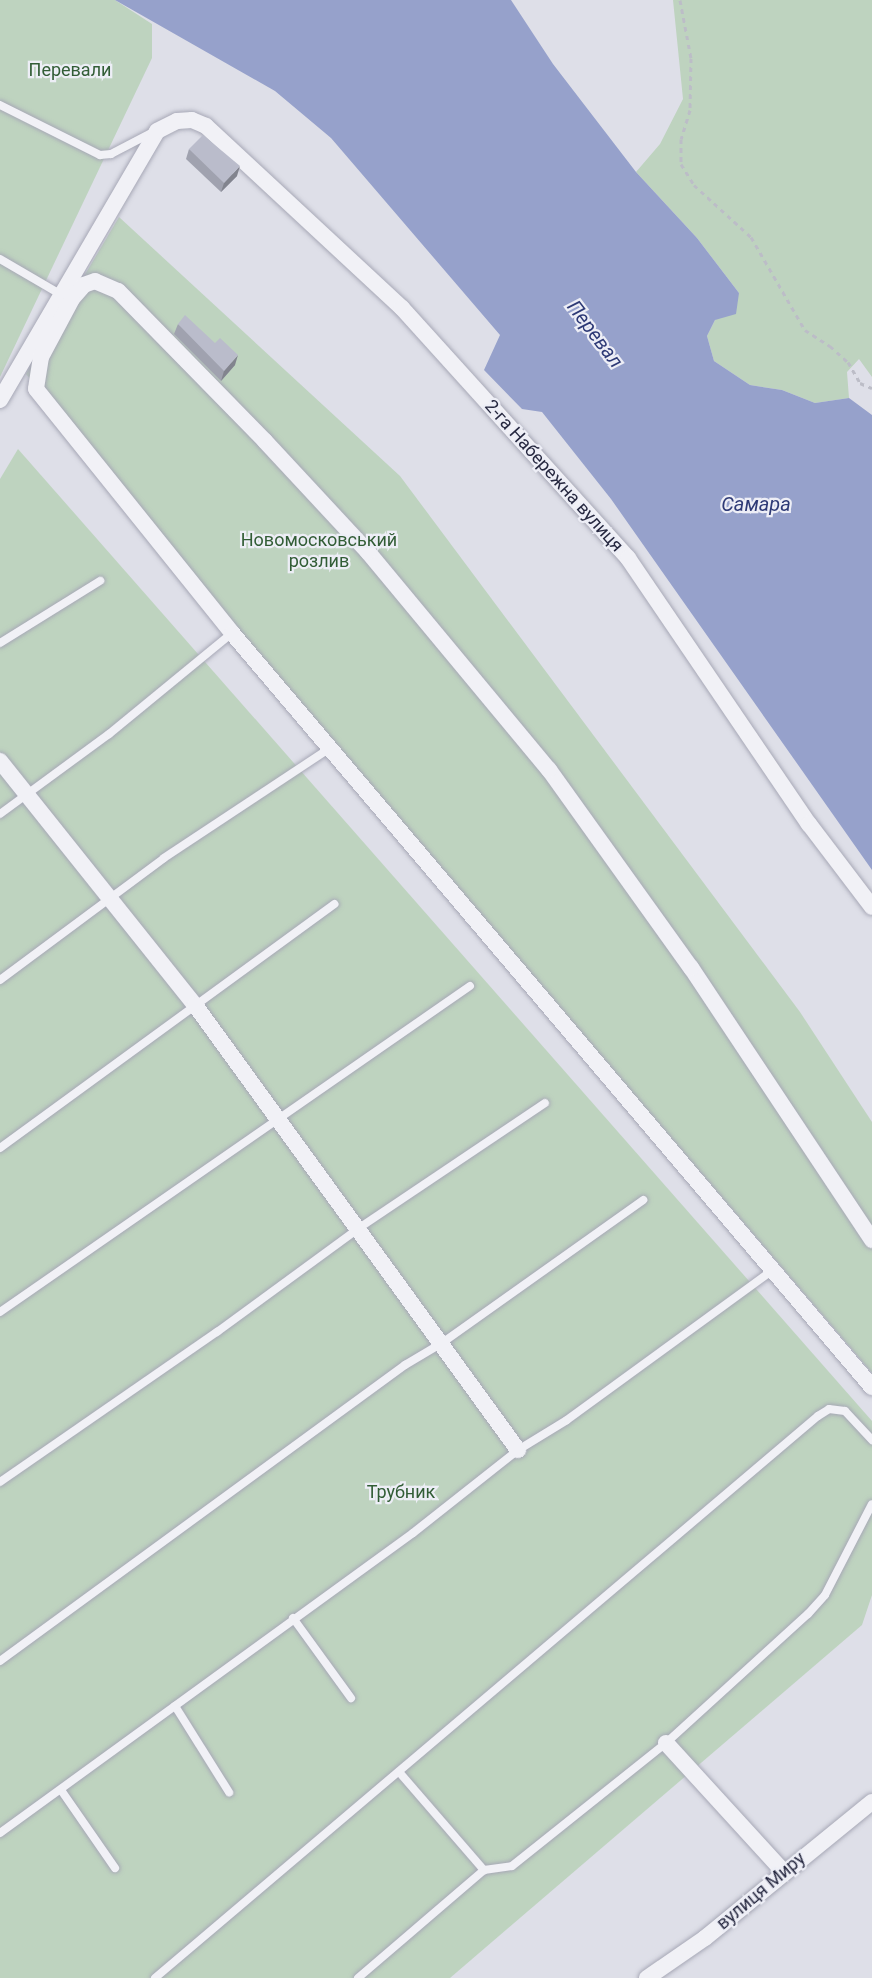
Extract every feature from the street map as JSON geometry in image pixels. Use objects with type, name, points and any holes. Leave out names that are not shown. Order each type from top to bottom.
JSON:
[{"type":"street","name":"2-га Набережна вулиця","points":[[162,127],[192,120],[206,126],[357,262],[582,506],[628,558],[809,824],[872,907]]},
{"type":"street","points":[[2,393],[162,127]]},
{"type":"street","points":[[872,1240],[691,968],[549,771],[368,552],[118,291],[95,281],[84,285],[72,299],[41,357],[36,389],[232,633],[872,1387]]},
{"type":"street","points":[[0,761],[195,1005],[518,1450]]},
{"type":"street","points":[[666,1743],[783,1871]]},
{"type":"street","name":"вулиця Миру","points":[[647,1978],[751,1902],[783,1871],[872,1802]]},
{"type":"lane","points":[[0,105],[100,155],[111,154],[162,127]]},
{"type":"lane","points":[[0,259],[60,294]]},
{"type":"lane","points":[[0,643],[100,580]]},
{"type":"lane","points":[[0,813],[110,734],[232,633]]},
{"type":"lane","points":[[0,980],[164,858],[331,748]]},
{"type":"lane","points":[[0,1148],[334,904]]},
{"type":"lane","points":[[0,1312],[470,986]]},
{"type":"lane","points":[[0,1482],[217,1332],[359,1228],[545,1103]]},
{"type":"lane","points":[[0,1661],[396,1371],[442,1343],[643,1200]]},
{"type":"lane","points":[[0,1833],[448,1506],[518,1450],[567,1420],[773,1269]]},
{"type":"lane","points":[[155,1978],[818,1416],[829,1409],[845,1411],[872,1440]]},
{"type":"lane","points":[[358,1978],[484,1870],[512,1866],[666,1743],[825,1595],[872,1504]]},
{"type":"lane","points":[[293,1618],[351,1698]]},
{"type":"lane","points":[[175,1706],[229,1792]]},
{"type":"lane","points":[[399,1772],[484,1870]]},
{"type":"lane","points":[[61,1790],[115,1868]]},
{"type":"path","points":[[680,0],[691,58],[690,110],[681,139],[681,164],[694,185],[751,237],[805,330],[830,346],[848,363],[860,383],[872,388]]},
{"type":"green space","name":"Перевали","points":[[0,0],[115,0],[152,24],[152,58],[0,377]]},
{"type":"green space","points":[[673,0],[872,0],[872,377],[859,359],[847,372],[849,398],[815,403],[782,390],[750,385],[714,361],[707,336],[715,320],[739,293],[697,238],[636,172],[660,144],[683,99]]},
{"type":"green space","name":"Новомосковський розлив","points":[[119,217],[400,476],[800,1012],[872,1122],[872,1373],[315,722],[26,374]]},
{"type":"green space","name":"Трубник","points":[[18,449],[872,1421],[872,1595],[862,1625],[450,1978],[0,1978],[0,479]]},
{"type":"water","name":"Самара","points":[[115,0],[511,0],[553,64],[636,172],[697,238],[739,293],[736,314],[715,320],[707,336],[714,361],[750,385],[782,390],[815,403],[849,398],[872,415],[872,870],[611,499],[542,412],[522,409],[484,370],[500,335],[331,138],[275,91]]},
{"type":"building","points":[[203,135],[240,166],[224,183],[189,149]]},
{"type":"building","points":[[185,315],[215,343],[220,338],[238,355],[224,371],[178,324]]},
{"type":"water label","name":"Перевал","points":[[595,334]]}]
